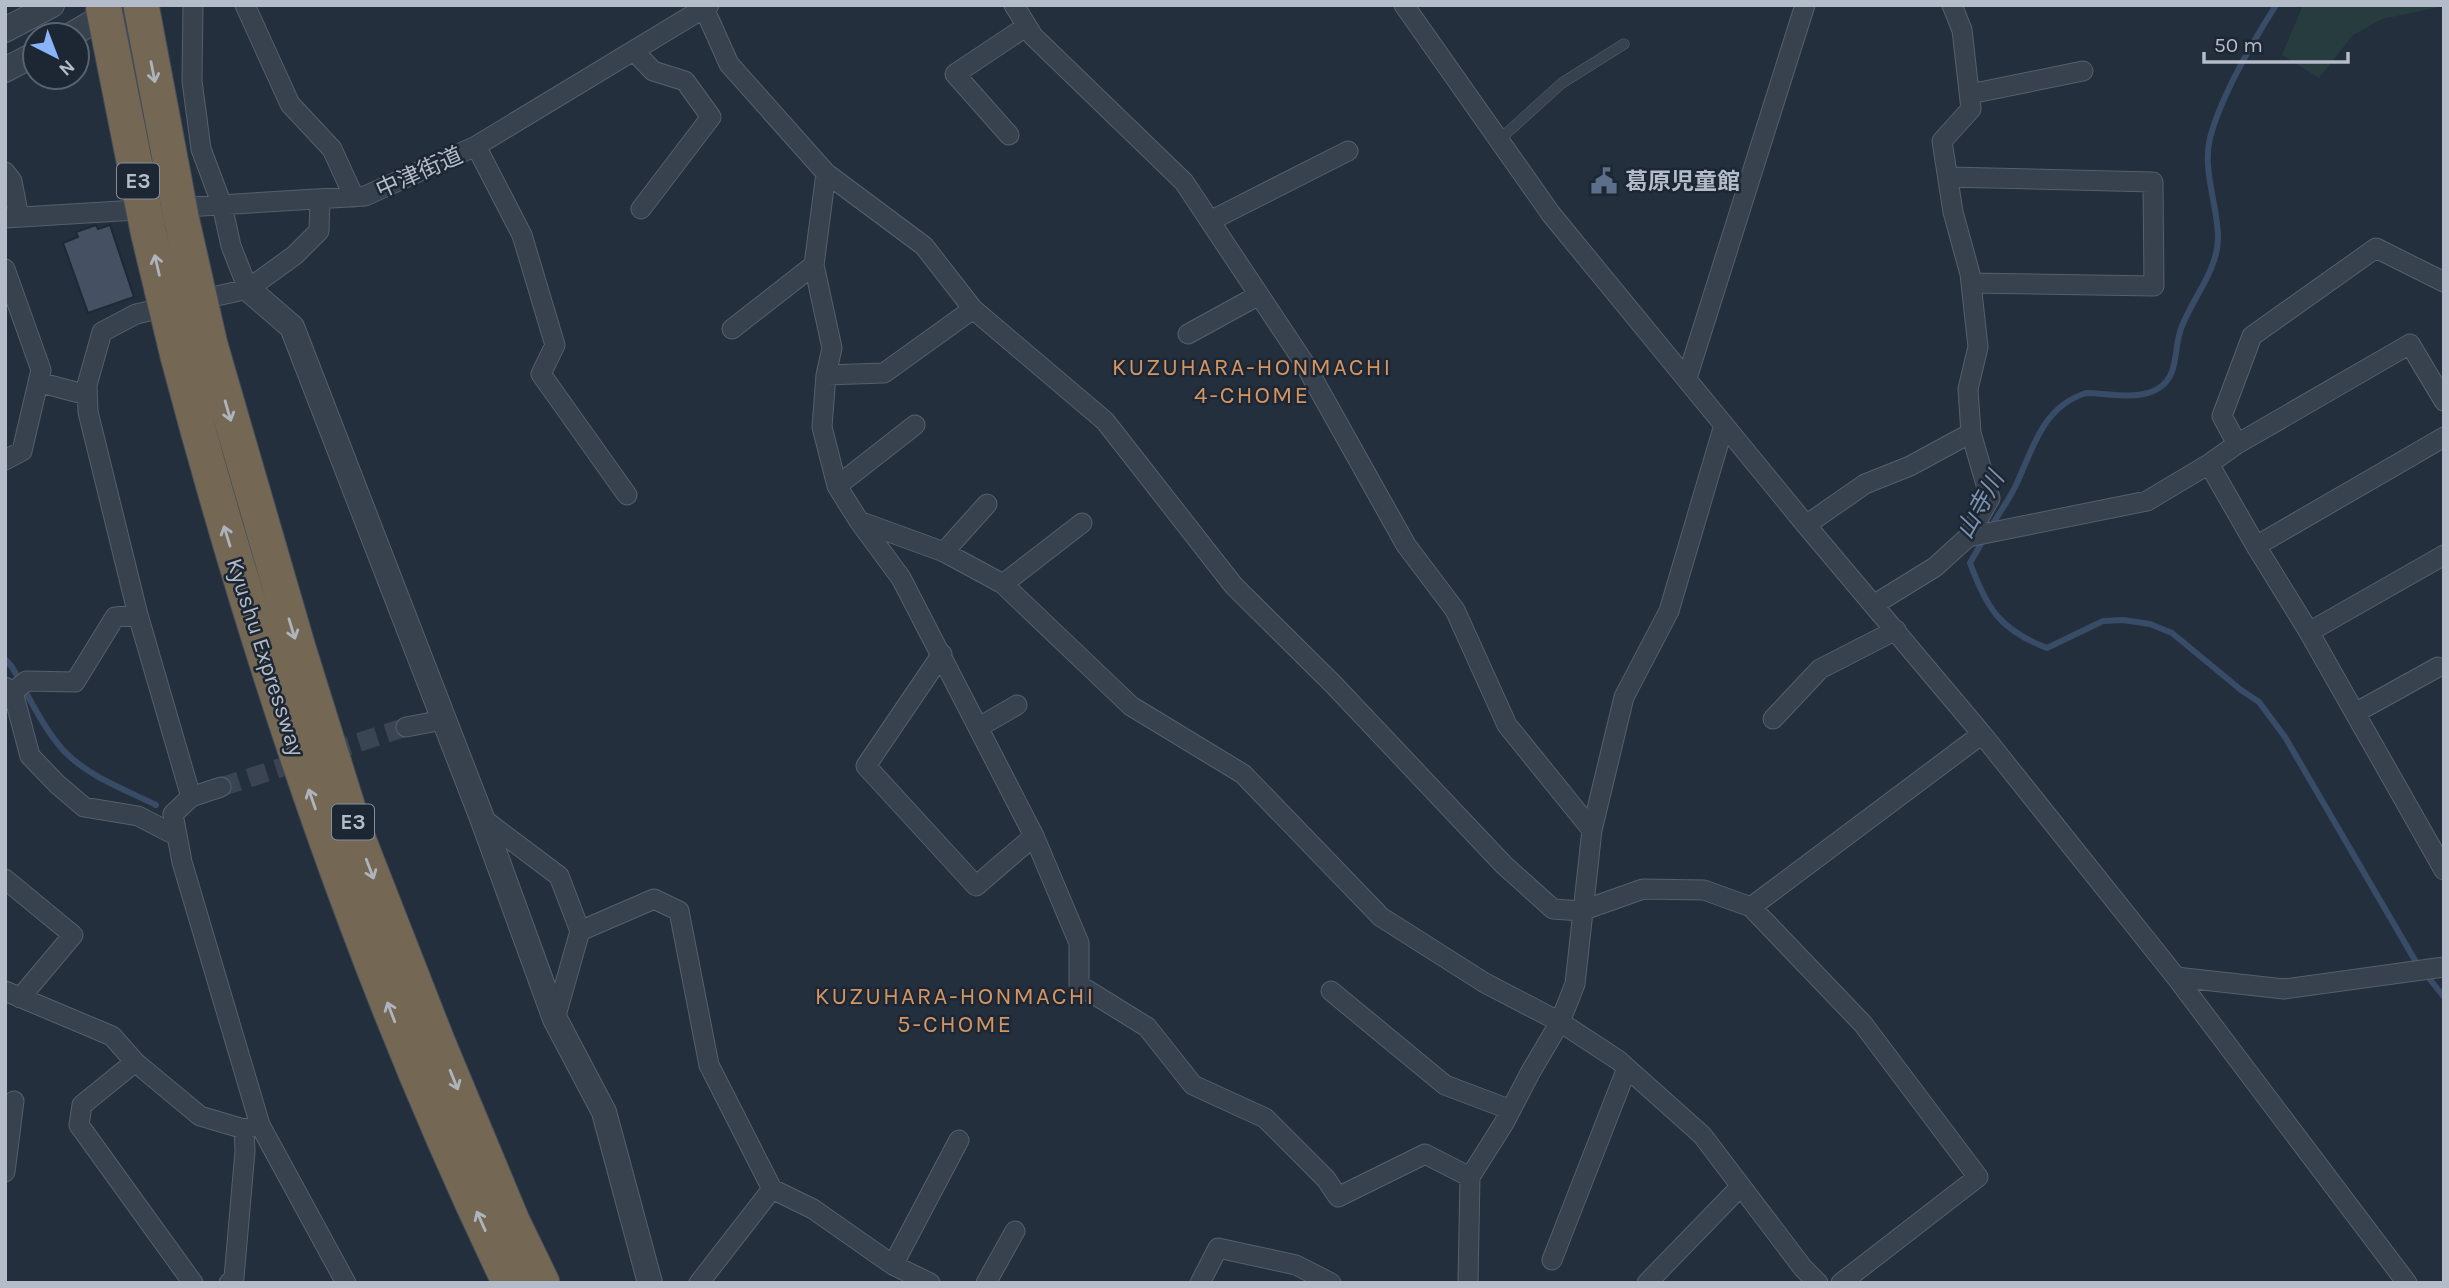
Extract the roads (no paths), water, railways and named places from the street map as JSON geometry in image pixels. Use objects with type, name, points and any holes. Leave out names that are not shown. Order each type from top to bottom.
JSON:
[{"type":"highway","name":"Kyushu Expressway","points":[[103,5],[143,204],[178,356],[212,486],[265,661],[329,851],[407,1055],[510,1283]]},
{"type":"highway","name":"Kyushu Expressway","points":[[141,5],[181,217],[210,345],[298,648],[356,834],[437,1041],[512,1221],[542,1283]]},
{"type":"street","points":[[5,30],[52,5]]},
{"type":"street","points":[[91,23],[122,5]]},
{"type":"street","points":[[193,5],[192,81],[201,149],[222,205],[231,246],[248,289],[292,327],[482,818],[555,1019],[604,1112],[650,1283]]},
{"type":"street","points":[[245,5],[290,104],[332,149],[354,197]]},
{"type":"street","points":[[1014,5],[1033,36],[1184,182],[1303,361],[1406,545],[1455,610],[1507,725],[1591,830]]},
{"type":"street","points":[[1404,5],[1564,231],[1982,734],[2176,977],[2407,1283]]},
{"type":"street","points":[[1687,378],[1805,5]]},
{"type":"street","points":[[1875,604],[1935,567],[1970,537],[1990,498],[1971,433],[1968,389],[1978,346],[1971,283],[1953,212],[1942,141],[1971,109],[1962,30],[1952,5]]},
{"type":"street","points":[[707,6],[729,64],[826,173],[924,246],[974,309],[1105,421],[1234,586],[1333,684],[1504,865],[1553,909],[1581,911],[1643,890],[1704,890],[1751,907],[1863,1024],[1978,1177],[1841,1283]]},
{"type":"street","name":"中津街道","points":[[12,217],[365,196],[476,146],[707,6]]},
{"type":"street","points":[[1009,135],[956,74],[1027,26]]},
{"type":"street","points":[[634,51],[653,71],[685,81],[711,117],[641,209]]},
{"type":"street","points":[[5,70],[21,61]]},
{"type":"street","points":[[1970,94],[2083,71]]},
{"type":"street","points":[[476,146],[522,235],[555,345],[541,374],[627,495]]},
{"type":"street","points":[[1210,221],[1348,151]]},
{"type":"street","points":[[5,172],[12,181],[12,217]]},
{"type":"street","points":[[826,173],[814,265],[832,348],[826,376],[822,427],[837,486],[859,522],[901,578],[1034,836],[1079,943],[1079,985],[1147,1027],[1193,1085],[1265,1118],[1326,1179],[1338,1197],[1425,1154],[1470,1177]]},
{"type":"street","points":[[1948,177],[2153,182],[2154,286],[1971,283]]},
{"type":"street","points":[[191,797],[138,615],[88,412],[87,385],[102,332],[136,314],[248,289],[295,255],[319,231],[320,199]]},
{"type":"street","points":[[2237,444],[2222,416],[2252,336],[2376,248],[2444,282]]},
{"type":"street","points":[[732,329],[814,265]]},
{"type":"street","points":[[5,269],[41,370],[22,451],[5,460]]},
{"type":"street","points":[[1188,334],[1259,295]]},
{"type":"street","points":[[826,376],[884,373],[974,309]]},
{"type":"street","points":[[1970,537],[2147,501],[2237,444],[2410,344],[2444,401]]},
{"type":"street","points":[[38,382],[87,396]]},
{"type":"street","points":[[837,486],[915,425]]},
{"type":"street","points":[[1468,1283],[1470,1177],[1560,1022],[1575,984],[1591,830],[1624,698],[1669,611],[1724,425]]},
{"type":"street","points":[[1806,525],[1865,484],[1910,466],[1971,433]]},
{"type":"street","points":[[2256,546],[2444,437]]},
{"type":"street","points":[[2209,464],[2309,632],[2444,870]]},
{"type":"street","points":[[944,552],[987,504]]},
{"type":"street","points":[[859,522],[944,552],[1003,584],[1131,706],[1243,774],[1381,917],[1485,983],[1560,1022],[1627,1068],[1702,1135],[1741,1186],[1797,1275],[1818,1283]]},
{"type":"street","points":[[1003,584],[1082,523]]},
{"type":"street","points":[[2309,632],[2444,555]]},
{"type":"street","points":[[138,615],[115,617],[75,682],[26,681],[8,692],[30,756],[57,784],[84,807],[138,816],[177,836]]},
{"type":"street","points":[[1773,719],[1820,669],[1896,630]]},
{"type":"street","points":[[942,654],[866,766],[976,886],[1034,836]]},
{"type":"street","points":[[2355,713],[2442,669]]},
{"type":"street","points":[[979,727],[1017,705]]},
{"type":"street","points":[[407,727],[443,720]]},
{"type":"street","points":[[1751,907],[1982,734]]},
{"type":"street","points":[[221,787],[191,797],[173,814],[181,862],[252,1127],[345,1283]]},
{"type":"street","points":[[482,818],[559,876],[580,931],[555,1019]]},
{"type":"street","points":[[5,878],[73,935],[13,995],[112,1036],[135,1062],[200,1116],[252,1127]]},
{"type":"street","points":[[580,931],[654,899],[679,911],[709,1065],[772,1189],[813,1209],[894,1265],[926,1282]]},
{"type":"street","points":[[2176,977],[2284,989],[2440,967]]},
{"type":"street","points":[[1331,991],[1445,1084],[1511,1110]]},
{"type":"street","points":[[135,1062],[82,1105],[79,1125],[193,1283]]},
{"type":"street","points":[[1552,1261],[1627,1068]]},
{"type":"street","points":[[5,1172],[14,1101]]},
{"type":"street","points":[[229,1283],[234,1278],[245,1152],[252,1127]]},
{"type":"street","points":[[894,1265],[959,1140]]},
{"type":"street","points":[[1647,1283],[1741,1186]]},
{"type":"street","points":[[699,1283],[772,1189]]},
{"type":"street","points":[[986,1283],[1015,1231]]},
{"type":"street","points":[[1200,1283],[1218,1248],[1296,1265],[1331,1283]]},
{"type":"lane","points":[[1499,141],[1562,83],[1624,44]]},
{"type":"waterway","name":"山寺川","points":[[1991,527],[2013,491],[2041,431],[2059,408],[2086,393],[2133,395],[2151,392],[2170,376],[2179,334],[2210,272],[2217,250],[2217,226],[2208,163],[2210,138],[2229,87],[2276,5]]},
{"type":"waterway","name":"山寺川","points":[[1985,537],[1970,563],[1989,605],[1997,616],[2018,634],[2047,648],[2103,621],[2123,620],[2150,624],[2172,633],[2259,702],[2285,737],[2416,962],[2444,997]]},
{"type":"waterway","points":[[5,659],[42,721],[63,750],[95,775],[156,805]]},
{"type":"tunnel","points":[[221,787],[406,727]]},
{"type":"place","name":"葛原児童館","points":[[1604,181]]},
{"type":"district","name":"KUZUHARA-HONMACHI 4-CHOME","points":[[1252,381]]},
{"type":"district","name":"KUZUHARA-HONMACHI 5-CHOME","points":[[955,1010]]}]
